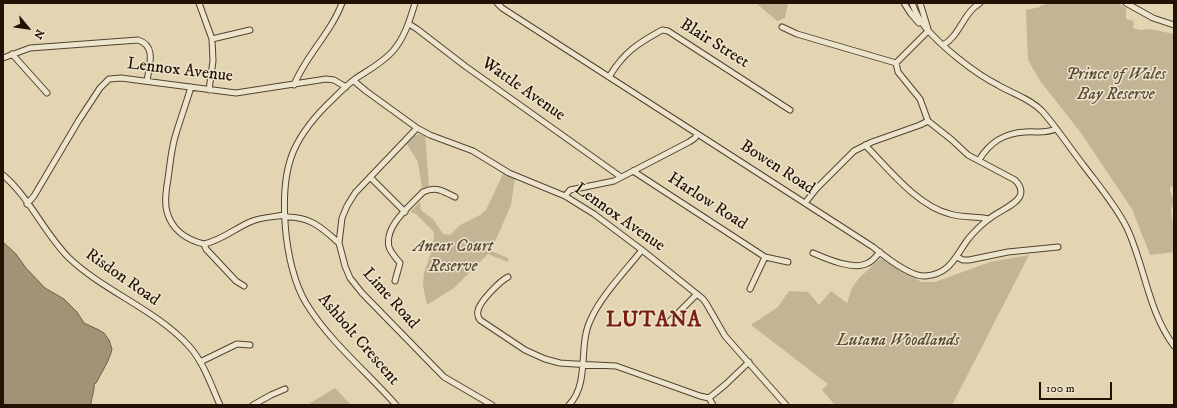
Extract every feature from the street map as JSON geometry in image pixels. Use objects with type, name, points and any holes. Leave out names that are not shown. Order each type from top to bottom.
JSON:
[{"type":"street","points":[[199,3],[212,39],[213,61],[209,90]]},
{"type":"street","points":[[294,84],[299,73],[337,16],[342,3]]},
{"type":"street","name":"Bowen Road","points":[[497,3],[502,8],[880,252],[913,273],[921,276],[938,273],[949,268],[970,237],[989,219],[1016,201],[1020,196],[1022,190],[1020,185],[1015,180],[980,160]]},
{"type":"street","points":[[904,3],[913,17],[943,45],[980,75],[1000,87],[1033,103],[1041,110],[1056,129],[1115,207],[1127,229],[1159,321],[1166,335],[1174,346]]},
{"type":"street","points":[[912,3],[918,16],[927,29]]},
{"type":"street","points":[[943,45],[947,43],[955,34],[972,9],[980,3]]},
{"type":"street","points":[[1126,3],[1153,18],[1174,25]]},
{"type":"street","name":"Ashbolt Crescent","points":[[396,405],[338,343],[306,303],[295,279],[288,247],[285,216],[285,184],[287,171],[300,137],[312,121],[346,87],[390,54],[409,24],[414,4]]},
{"type":"street","points":[[921,4],[927,29]]},
{"type":"street","name":"Wattle Avenue","points":[[409,24],[621,178]]},
{"type":"street","points":[[782,27],[797,34],[896,63]]},
{"type":"street","points":[[896,63],[927,29]]},
{"type":"street","points":[[212,39],[250,30]]},
{"type":"street","name":"Blair Street","points":[[609,76],[628,51],[662,30],[668,31],[790,110]]},
{"type":"street","points":[[3,58],[24,49],[36,47],[138,40],[146,43],[151,52],[147,81]]},
{"type":"street","points":[[12,54],[48,92]]},
{"type":"street","points":[[896,63],[898,72],[920,99],[928,120],[968,155],[980,160],[991,145],[1000,138],[1012,134],[1046,132],[1056,129]]},
{"type":"street","name":"Lennox Avenue","points":[[27,204],[34,196],[95,95],[104,84],[110,80],[116,78],[147,81],[236,93],[331,79],[346,87]]},
{"type":"street","name":"Lennox Avenue","points":[[354,81],[416,128],[430,135],[473,151],[509,172],[565,196],[594,214],[697,294],[706,303],[725,336],[786,405]]},
{"type":"street","points":[[191,88],[175,137],[166,194],[165,204],[174,226],[188,239],[204,244],[213,242],[251,221],[266,217],[285,216],[303,218],[314,223],[339,243]]},
{"type":"street","points":[[805,203],[817,188],[854,151],[865,145],[920,125],[928,120]]},
{"type":"street","name":"Lime Road","points":[[416,128],[355,193],[347,206],[342,218],[339,243],[345,266],[350,278],[362,293],[444,377],[492,405]]},
{"type":"street","points":[[565,196],[570,190],[607,183],[621,178],[689,142],[695,138],[697,134]]},
{"type":"street","points":[[865,145],[910,191],[932,207],[948,214],[989,219]]},
{"type":"street","name":"Harlow Road","points":[[633,171],[765,258],[788,262]]},
{"type":"street","name":"Risdon Road","points":[[3,175],[17,190],[59,246],[70,258],[90,275],[132,302],[172,332],[189,347],[200,362],[220,405]]},
{"type":"street","points":[[370,177],[405,212]]},
{"type":"street","points":[[395,282],[400,263],[392,255],[389,247],[391,228],[423,192],[436,188],[455,197]]},
{"type":"street","points":[[204,244],[206,249],[236,281],[244,286]]},
{"type":"street","points":[[957,257],[963,260],[969,260],[1008,252],[1058,247]]},
{"type":"street","points":[[569,405],[576,397],[580,386],[585,335],[589,321],[597,307],[642,250]]},
{"type":"street","points":[[813,253],[828,260],[854,266],[867,264],[880,252]]},
{"type":"street","points":[[750,289],[765,258]]},
{"type":"street","points":[[508,277],[502,280],[480,305],[478,315],[480,320],[536,356],[560,363],[616,366],[709,398],[713,405]]},
{"type":"street","points":[[670,321],[697,294]]},
{"type":"street","points":[[200,362],[237,344],[250,345]]},
{"type":"street","points":[[709,398],[749,362]]},
{"type":"street","points":[[253,405],[270,395],[285,389]]},
{"type":"green space","points":[[756,3],[788,3],[785,18],[777,21]]},
{"type":"green space","name":"Prince of Wales Bay Reserve","points":[[1049,3],[1118,3],[1126,8],[1126,19],[1134,21],[1133,28],[1140,30],[1150,29],[1174,34],[1174,188],[1170,186],[1170,191],[1174,200],[1171,210],[1174,230],[1174,252],[1150,255],[1132,209],[1081,133],[1041,82],[1028,60],[1026,10],[1040,7]]},
{"type":"green space","points":[[419,134],[425,136],[429,186],[422,188],[418,162],[406,143],[414,136]]},
{"type":"green space","name":"Anear Court Reserve","points":[[504,172],[515,178],[511,205],[491,251],[508,258],[508,262],[488,254],[454,288],[427,305],[423,286],[424,273],[433,247],[434,232],[416,214],[410,212],[420,202],[421,210],[433,219],[443,234],[450,235],[460,225],[480,215],[486,210]]},
{"type":"green space","name":"Lutana Woodlands","points":[[1029,255],[952,405],[835,405],[822,390],[828,384],[751,325],[778,307],[789,291],[808,292],[819,305],[831,291],[847,303],[852,288],[859,278],[882,259],[901,272],[922,282],[935,282],[990,262]]},
{"type":"green space","points":[[335,388],[351,405],[307,405]]},
{"type":"shaded area","points":[[3,242],[16,254],[26,268],[45,288],[64,299],[77,312],[84,323],[104,333],[109,340],[112,349],[111,353],[107,363],[94,384],[91,405],[3,405]]},
{"type":"district","name":"LUTANA","points":[[654,322]]}]
